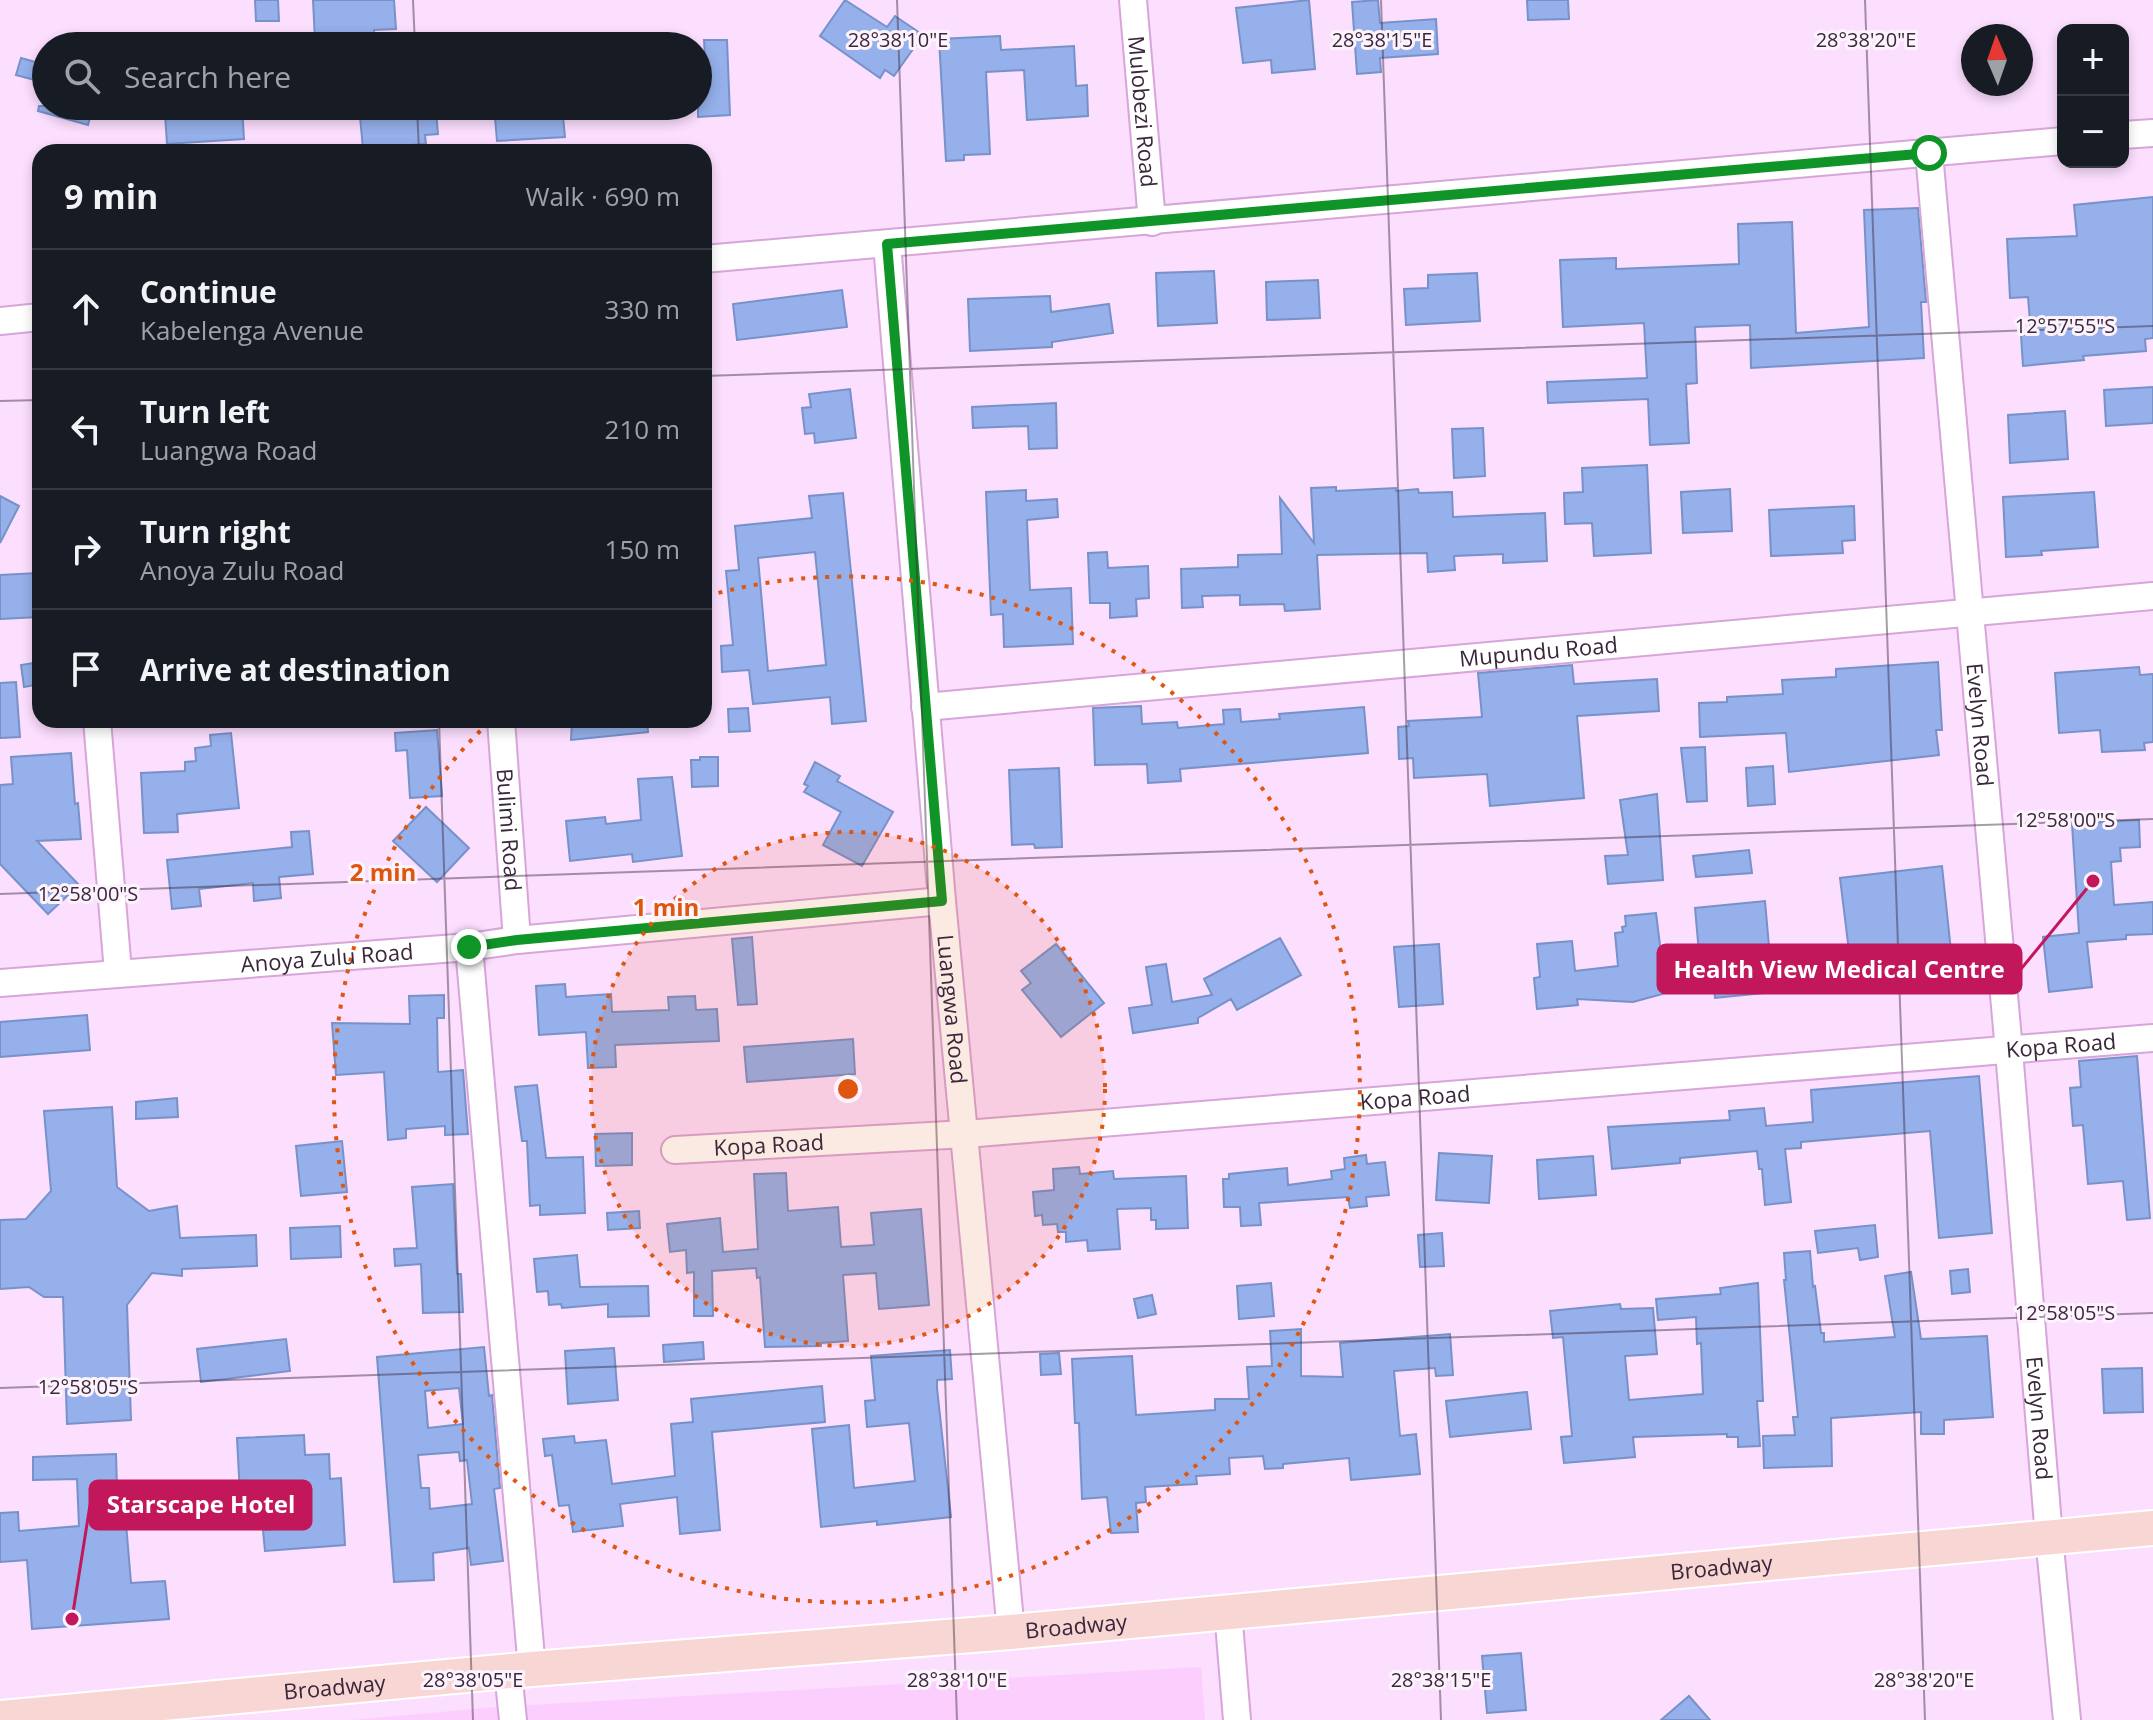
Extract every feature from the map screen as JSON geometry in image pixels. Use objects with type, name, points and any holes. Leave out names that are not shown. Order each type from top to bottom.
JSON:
[{"type":"main road","name":"Broadway","points":[[0,1718],[520,1670],[1011,1632],[2153,1528]]},
{"type":"street","name":"Mulobezi Road","points":[[1133,0],[1152,222]]},
{"type":"street","points":[[2129,135],[2153,133]]},
{"type":"street","points":[[712,258],[2057,142]]},
{"type":"street","name":"Evelyn Road","points":[[1929,153],[2067,1720]]},
{"type":"street","name":"Luangwa Road","points":[[887,244],[942,901],[1011,1632]]},
{"type":"street","points":[[0,321],[32,318]]},
{"type":"street","name":"Mupundu Road","points":[[925,707],[2153,596]]},
{"type":"street","points":[[98,728],[118,972]]},
{"type":"street","name":"Bulimi Road","points":[[502,728],[517,940]]},
{"type":"street","name":"Anoya Zulu Road","points":[[0,983],[469,947],[942,901]]},
{"type":"street","points":[[469,947],[520,1670],[513,1720]]},
{"type":"street","name":"Kopa Road","points":[[675,1150],[966,1134],[2153,1038]]},
{"type":"street","points":[[1228,1611],[1237,1720]]},
{"type":"shaded area","points":[[1201,1667],[1205,1720],[353,1720],[496,1707]]},
{"type":"building","points":[[255,0],[278,0],[279,21],[256,21]]},
{"type":"building","points":[[313,0],[394,0],[396,29],[315,32]]},
{"type":"building","points":[[845,0],[887,27],[895,16],[923,35],[894,76],[885,70],[880,78],[820,36]]},
{"type":"building","points":[[1309,0],[1315,69],[1272,73],[1271,60],[1243,63],[1236,8]]},
{"type":"building","points":[[1378,0],[1380,23],[1436,19],[1438,54],[1380,58],[1381,72],[1357,74],[1352,2]]},
{"type":"building","points":[[1527,0],[1568,0],[1569,19],[1528,20]]},
{"type":"building","points":[[1000,36],[1001,50],[1074,46],[1076,86],[1087,85],[1088,116],[1027,120],[1024,70],[986,72],[990,154],[964,155],[964,160],[946,161],[939,39]]},
{"type":"building","points":[[712,40],[727,40],[730,115],[712,116]]},
{"type":"building","points":[[21,58],[32,61],[32,79],[16,75]]},
{"type":"building","points":[[70,120],[89,120],[88,125]]},
{"type":"building","points":[[165,120],[243,120],[244,139],[167,144]]},
{"type":"building","points":[[360,120],[437,120],[438,134],[425,135],[426,144],[363,144]]},
{"type":"building","points":[[495,120],[563,120],[565,137],[497,141]]},
{"type":"building","points":[[2153,197],[2153,338],[2145,339],[2146,351],[2083,356],[2084,360],[2023,366],[2021,335],[2031,334],[2028,297],[2010,298],[2007,239],[2077,236],[2074,205]]},
{"type":"building","points":[[1918,208],[1926,302],[1921,302],[1924,358],[1751,368],[1750,325],[1695,327],[1697,383],[1686,384],[1689,443],[1650,445],[1648,399],[1548,403],[1547,382],[1647,378],[1644,323],[1563,327],[1560,260],[1616,258],[1616,269],[1739,264],[1738,224],[1792,222],[1796,333],[1869,327],[1864,210]]},
{"type":"building","points":[[1214,271],[1217,323],[1158,326],[1156,273]]},
{"type":"building","points":[[1477,273],[1480,321],[1406,325],[1404,289],[1428,288],[1428,275]]},
{"type":"building","points":[[1318,280],[1320,318],[1267,320],[1266,282]]},
{"type":"building","points":[[842,290],[847,327],[737,340],[733,304]]},
{"type":"building","points":[[1050,296],[1051,312],[1109,304],[1113,333],[1052,342],[1052,347],[970,351],[968,299]]},
{"type":"building","points":[[2153,387],[2153,423],[2106,426],[2104,390]]},
{"type":"building","points":[[850,389],[856,438],[815,443],[814,433],[805,434],[802,408],[811,407],[809,394]]},
{"type":"building","points":[[1056,403],[1057,448],[1029,449],[1028,426],[973,428],[972,407]]},
{"type":"building","points":[[2065,411],[2068,459],[2010,463],[2008,415]]},
{"type":"building","points":[[1483,428],[1485,476],[1454,478],[1452,429]]},
{"type":"building","points":[[1647,465],[1651,553],[1594,556],[1592,523],[1565,524],[1564,493],[1583,492],[1582,468]]},
{"type":"building","points":[[1336,487],[1336,491],[1396,488],[1396,491],[1418,489],[1419,493],[1452,492],[1453,517],[1545,513],[1547,561],[1503,563],[1503,554],[1454,556],[1455,570],[1428,572],[1427,553],[1317,555],[1320,609],[1285,611],[1284,604],[1240,605],[1240,595],[1202,596],[1203,607],[1182,608],[1181,569],[1238,567],[1238,555],[1282,554],[1280,498],[1314,543],[1311,488]]},
{"type":"building","points":[[1730,489],[1732,531],[1683,533],[1681,492]]},
{"type":"building","points":[[1026,490],[1026,501],[1057,499],[1058,517],[1027,520],[1030,590],[1071,588],[1073,644],[1004,647],[1003,614],[991,615],[986,492]]},
{"type":"building","points":[[2094,492],[2098,547],[2006,557],[2003,497]]},
{"type":"building","points":[[843,493],[866,721],[832,724],[830,697],[753,704],[749,670],[722,672],[721,646],[733,645],[726,571],[739,570],[735,526],[812,518],[809,496]],"holes":[[[815,552],[826,665],[768,671],[758,558]]]},
{"type":"building","points":[[0,496],[19,506],[0,543]]},
{"type":"building","points":[[1854,506],[1855,540],[1842,541],[1843,553],[1771,556],[1769,510]]},
{"type":"building","points":[[1107,552],[1108,568],[1148,566],[1149,598],[1136,599],[1137,616],[1110,618],[1110,603],[1090,603],[1088,553]]},
{"type":"building","points":[[32,573],[32,617],[0,619],[0,575]]},
{"type":"building","points":[[1938,662],[1942,730],[1936,730],[1939,755],[1789,772],[1786,733],[1700,737],[1699,703],[1727,702],[1727,697],[1783,694],[1782,680],[1836,677],[1836,669]]},
{"type":"building","points":[[32,663],[32,686],[24,687],[21,665]]},
{"type":"building","points":[[1572,665],[1574,684],[1657,679],[1659,711],[1577,716],[1584,798],[1490,806],[1487,774],[1414,778],[1413,758],[1399,759],[1398,727],[1409,726],[1408,721],[1482,717],[1478,673]]},
{"type":"building","points":[[2139,667],[2140,675],[2153,674],[2153,742],[2144,743],[2145,750],[2102,752],[2100,730],[2059,733],[2055,673]]},
{"type":"building","points":[[16,682],[20,737],[0,738],[0,683]]},
{"type":"building","points":[[1141,706],[1142,724],[1177,722],[1178,728],[1224,724],[1223,710],[1240,709],[1241,722],[1280,719],[1279,714],[1364,707],[1368,753],[1180,769],[1181,781],[1148,783],[1147,764],[1095,765],[1093,708]]},
{"type":"building","points":[[748,708],[750,731],[729,732],[728,709]]},
{"type":"building","points":[[572,728],[648,728],[648,732],[571,740]]},
{"type":"building","points":[[437,730],[442,796],[410,798],[407,750],[396,751],[395,733]]},
{"type":"building","points":[[231,733],[239,808],[177,814],[178,832],[144,833],[141,773],[185,771],[185,762],[196,761],[195,748],[211,746],[210,735]]},
{"type":"building","points":[[1705,747],[1707,801],[1687,802],[1681,748]]},
{"type":"building","points":[[71,753],[81,839],[37,841],[79,885],[48,914],[0,864],[0,785],[13,784],[11,757]]},
{"type":"building","points":[[700,757],[718,757],[718,786],[692,787],[691,760],[700,760]]},
{"type":"building","points":[[815,762],[840,776],[837,781],[893,812],[862,866],[823,845],[841,812],[804,792],[808,786],[804,784]]},
{"type":"building","points":[[1773,766],[1775,804],[1748,806],[1746,768]]},
{"type":"building","points":[[1059,768],[1062,847],[1012,845],[1009,770]]},
{"type":"building","points":[[672,777],[682,856],[633,862],[632,854],[570,861],[566,821],[605,817],[606,824],[641,820],[638,779]]},
{"type":"building","points":[[1657,794],[1663,880],[1608,884],[1605,856],[1628,855],[1620,800]]},
{"type":"building","points":[[426,807],[469,848],[437,882],[393,841]]},
{"type":"building","points":[[2139,820],[2140,847],[2120,848],[2121,861],[2111,862],[2114,905],[2153,902],[2153,934],[2087,942],[2092,987],[2049,992],[2043,937],[2079,933],[2072,824]]},
{"type":"building","points":[[309,831],[313,874],[279,877],[281,898],[254,901],[253,883],[199,889],[201,906],[172,909],[167,860],[292,847],[291,832]]},
{"type":"building","points":[[1749,850],[1752,873],[1696,877],[1693,856]]},
{"type":"building","points":[[1942,866],[1951,951],[1959,950],[1961,974],[1853,984],[1840,878]]},
{"type":"building","points":[[1765,901],[1773,992],[1715,998],[1711,952],[1699,953],[1695,908]]},
{"type":"building","points":[[1656,913],[1666,993],[1633,1002],[1577,999],[1578,1005],[1537,1009],[1534,978],[1540,977],[1537,944],[1572,941],[1575,971],[1618,966],[1615,933],[1623,932],[1625,916]]},
{"type":"building","points":[[752,937],[757,1004],[738,1005],[732,939]]},
{"type":"building","points":[[1280,938],[1301,975],[1237,1010],[1231,999],[1198,1018],[1198,1023],[1133,1033],[1129,1008],[1152,1005],[1146,967],[1166,964],[1172,1002],[1212,995],[1204,979]]},
{"type":"building","points":[[1056,944],[1104,1003],[1061,1037],[1022,990],[1031,983],[1021,971]]},
{"type":"building","points":[[1439,944],[1443,1004],[1399,1007],[1394,947]]},
{"type":"building","points":[[565,984],[566,997],[611,994],[612,1012],[669,1010],[668,997],[695,996],[696,1010],[717,1009],[719,1041],[615,1045],[616,1067],[588,1068],[586,1032],[539,1035],[536,986]]},
{"type":"building","points":[[444,995],[444,1018],[437,1018],[438,1072],[463,1070],[468,1134],[445,1135],[445,1126],[406,1129],[406,1138],[388,1140],[384,1072],[336,1075],[332,1023],[410,1024],[409,996]]},
{"type":"building","points":[[87,1015],[90,1050],[0,1057],[0,1022]]},
{"type":"building","points":[[853,1039],[855,1074],[747,1082],[744,1047]]},
{"type":"building","points":[[2137,1056],[2150,1218],[2127,1220],[2123,1181],[2088,1184],[2083,1125],[2073,1126],[2070,1088],[2081,1087],[2079,1061]]},
{"type":"building","points":[[1979,1076],[1992,1233],[1939,1238],[1930,1131],[1801,1142],[1801,1148],[1785,1149],[1791,1202],[1765,1205],[1757,1151],[1680,1158],[1680,1163],[1612,1169],[1608,1127],[1730,1120],[1729,1111],[1764,1108],[1766,1126],[1813,1122],[1811,1090]]},
{"type":"building","points":[[537,1085],[546,1158],[583,1157],[585,1213],[540,1215],[540,1205],[530,1206],[527,1141],[522,1141],[515,1087]]},
{"type":"building","points":[[177,1098],[178,1117],[136,1119],[136,1102]]},
{"type":"building","points":[[112,1107],[117,1187],[149,1211],[177,1206],[180,1238],[256,1235],[257,1266],[182,1269],[182,1276],[152,1273],[127,1305],[131,1420],[67,1424],[63,1297],[44,1297],[29,1287],[0,1289],[0,1220],[26,1219],[51,1191],[44,1111]]},
{"type":"building","points":[[632,1133],[632,1165],[596,1166],[595,1134]]},
{"type":"building","points":[[342,1141],[347,1192],[301,1196],[296,1146]]},
{"type":"building","points":[[1439,1153],[1492,1156],[1489,1203],[1436,1200]]},
{"type":"building","points":[[1366,1155],[1367,1164],[1385,1162],[1389,1195],[1366,1197],[1367,1206],[1350,1208],[1348,1197],[1259,1203],[1261,1225],[1241,1226],[1240,1207],[1224,1207],[1223,1179],[1229,1179],[1229,1174],[1287,1168],[1288,1185],[1332,1179],[1331,1171],[1345,1169],[1344,1158]]},
{"type":"building","points":[[1593,1156],[1596,1195],[1539,1199],[1537,1160]]},
{"type":"building","points":[[1079,1167],[1080,1174],[1113,1171],[1114,1179],[1186,1176],[1188,1228],[1156,1229],[1156,1220],[1151,1220],[1151,1208],[1117,1209],[1120,1249],[1088,1251],[1087,1240],[1066,1242],[1066,1232],[1058,1232],[1057,1224],[1043,1225],[1042,1215],[1035,1216],[1033,1192],[1054,1190],[1053,1169]]},
{"type":"building","points":[[786,1173],[788,1211],[838,1207],[841,1247],[874,1245],[871,1213],[921,1209],[929,1305],[879,1309],[876,1273],[843,1275],[848,1341],[821,1343],[821,1346],[765,1347],[760,1277],[757,1278],[756,1268],[712,1271],[713,1316],[694,1316],[694,1272],[687,1273],[686,1250],[670,1252],[667,1224],[720,1218],[723,1252],[758,1249],[754,1174]]},
{"type":"building","points":[[453,1184],[457,1274],[461,1274],[463,1312],[423,1313],[421,1264],[395,1266],[394,1249],[417,1248],[412,1187]]},
{"type":"building","points":[[639,1211],[640,1228],[608,1230],[607,1213]]},
{"type":"building","points":[[1875,1225],[1878,1257],[1860,1260],[1858,1248],[1818,1253],[1815,1231]]},
{"type":"building","points":[[340,1226],[341,1257],[291,1259],[290,1228]]},
{"type":"building","points":[[1442,1233],[1444,1266],[1420,1267],[1418,1235]]},
{"type":"building","points":[[1810,1251],[1813,1287],[1824,1342],[1895,1337],[1885,1276],[1911,1272],[1921,1339],[1987,1336],[1993,1417],[1944,1420],[1944,1434],[1921,1434],[1921,1412],[1831,1418],[1832,1466],[1764,1468],[1763,1436],[1795,1435],[1793,1417],[1798,1417],[1784,1253]]},
{"type":"building","points":[[577,1255],[580,1287],[648,1286],[649,1316],[608,1317],[608,1304],[562,1308],[561,1304],[549,1305],[548,1291],[537,1292],[534,1259]]},
{"type":"building","points":[[1968,1269],[1970,1292],[1952,1294],[1950,1271]]},
{"type":"building","points":[[1271,1283],[1274,1316],[1239,1319],[1237,1286]]},
{"type":"building","points":[[1758,1283],[1763,1401],[1757,1401],[1760,1446],[1738,1447],[1738,1437],[1727,1437],[1727,1434],[1633,1437],[1635,1457],[1564,1463],[1561,1437],[1572,1436],[1563,1337],[1553,1338],[1550,1311],[1620,1304],[1621,1309],[1653,1308],[1657,1354],[1625,1356],[1629,1400],[1703,1394],[1701,1343],[1697,1344],[1696,1317],[1658,1320],[1656,1299],[1721,1294],[1720,1288]]},
{"type":"building","points":[[1152,1295],[1156,1314],[1138,1318],[1134,1299]]},
{"type":"building","points":[[1301,1329],[1301,1376],[1343,1377],[1340,1343],[1450,1334],[1453,1375],[1436,1376],[1435,1368],[1394,1371],[1400,1436],[1416,1434],[1420,1474],[1351,1480],[1349,1458],[1283,1464],[1283,1468],[1265,1469],[1263,1456],[1229,1458],[1230,1474],[1196,1476],[1197,1484],[1145,1487],[1146,1502],[1136,1503],[1138,1532],[1111,1533],[1107,1497],[1082,1499],[1079,1423],[1075,1423],[1072,1359],[1132,1356],[1136,1415],[1215,1410],[1215,1399],[1249,1399],[1247,1367],[1272,1366],[1270,1331]]},
{"type":"building","points":[[286,1339],[290,1371],[201,1382],[197,1349]]},
{"type":"building","points":[[703,1342],[704,1359],[664,1362],[663,1345]]},
{"type":"building","points":[[484,1347],[489,1396],[492,1395],[500,1488],[494,1489],[503,1561],[471,1565],[469,1548],[433,1553],[434,1580],[394,1582],[377,1357]],"holes":[[[459,1388],[463,1424],[428,1428],[425,1391]],[[459,1452],[460,1461],[467,1460],[472,1504],[430,1509],[429,1488],[421,1488],[418,1455]]]},
{"type":"building","points":[[614,1348],[618,1400],[568,1404],[565,1351]]},
{"type":"building","points":[[950,1350],[952,1379],[937,1380],[937,1388],[951,1517],[821,1527],[812,1429],[849,1425],[854,1488],[915,1481],[909,1423],[867,1427],[865,1401],[875,1400],[871,1356]]},
{"type":"building","points":[[1059,1353],[1061,1374],[1041,1375],[1040,1354]]},
{"type":"building","points":[[2142,1368],[2143,1412],[2104,1413],[2102,1369]]},
{"type":"building","points":[[822,1386],[825,1422],[712,1432],[720,1530],[680,1534],[677,1497],[620,1504],[623,1526],[573,1532],[569,1505],[559,1506],[552,1455],[545,1456],[543,1439],[574,1436],[575,1443],[606,1440],[612,1484],[675,1476],[671,1424],[693,1422],[691,1399]]},
{"type":"building","points":[[1527,1392],[1531,1429],[1450,1437],[1446,1401]]},
{"type":"building","points":[[304,1435],[305,1455],[329,1454],[330,1479],[341,1478],[345,1545],[265,1551],[263,1530],[270,1530],[267,1493],[240,1495],[237,1438]]},
{"type":"building","points":[[116,1454],[118,1524],[126,1523],[131,1583],[165,1581],[169,1619],[32,1629],[27,1560],[0,1562],[0,1513],[18,1512],[19,1531],[79,1526],[77,1479],[33,1480],[33,1457]]},
{"type":"building","points":[[1521,1653],[1526,1710],[1487,1713],[1482,1656]]},
{"type":"building","points":[[1689,1696],[1710,1720],[1661,1720]]},
{"type":"place","name":"Health View Medical Centre","points":[[2093,881]]},
{"type":"place","name":"Starscape Hotel","points":[[72,1619]]},
{"type":"route","points":[[469,947],[942,901],[887,244],[1929,153]]}]
